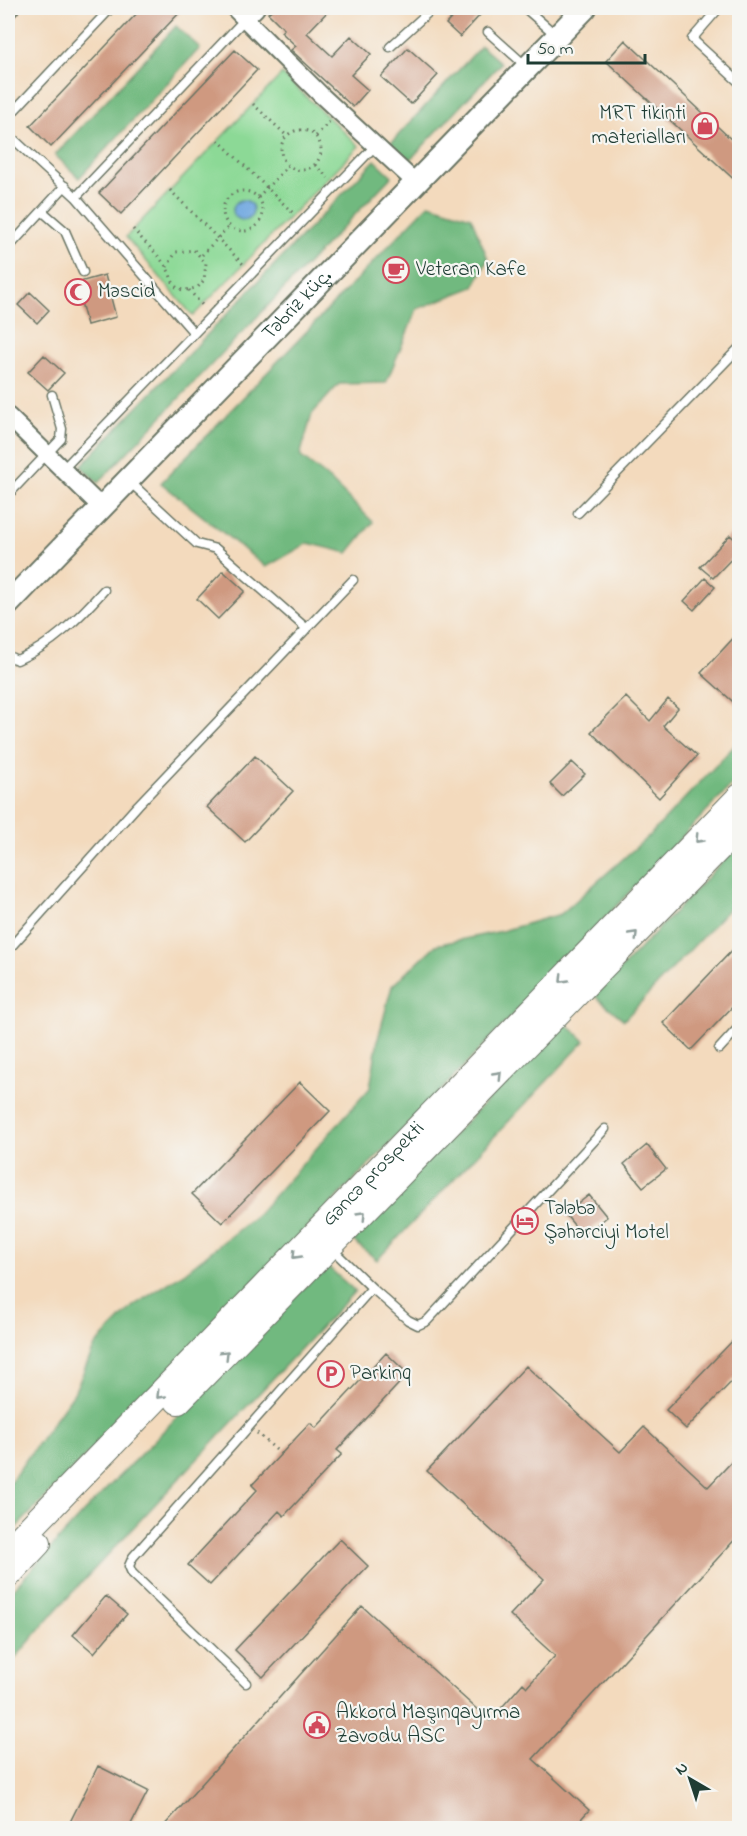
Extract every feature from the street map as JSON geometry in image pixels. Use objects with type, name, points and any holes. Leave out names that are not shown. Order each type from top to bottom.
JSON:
[{"type":"main road","name":"Təbriz küç.","points":[[8,604],[126,479],[585,8]]},
{"type":"main road","name":"Gəncə prospekti","points":[[8,1575],[740,797]]},
{"type":"main road","name":"Gəncə prospekti","points":[[8,1551],[739,827]]},
{"type":"street","points":[[245,11],[375,146],[416,183]]},
{"type":"street","points":[[8,416],[100,506]]},
{"type":"lane","points":[[8,117],[111,8]]},
{"type":"lane","points":[[390,47],[433,8]]},
{"type":"lane","points":[[525,8],[557,37]]},
{"type":"lane","points":[[719,8],[692,39],[740,83]]},
{"type":"lane","points":[[76,196],[245,11]]},
{"type":"lane","points":[[488,32],[527,67]]},
{"type":"lane","points":[[8,134],[76,196],[194,333]]},
{"type":"lane","points":[[63,469],[375,146]]},
{"type":"lane","points":[[8,248],[65,186]]},
{"type":"lane","points":[[42,211],[65,231],[83,272]]},
{"type":"lane","points":[[578,513],[740,347]]},
{"type":"lane","points":[[8,495],[61,439],[62,429],[52,395]]},
{"type":"lane","points":[[126,479],[197,544],[216,549],[306,629]]},
{"type":"lane","points":[[8,950],[138,805],[353,580]]},
{"type":"lane","points":[[8,656],[17,660],[28,656],[72,625],[104,590]]},
{"type":"lane","points":[[719,1049],[740,1026]]},
{"type":"lane","points":[[323,1240],[372,1288],[408,1320],[418,1325],[427,1321],[605,1129]]},
{"type":"lane","points":[[246,1683],[132,1573],[129,1566],[133,1557],[372,1288]]},
{"type":"path","points":[[253,104],[287,136]]},
{"type":"path","points":[[316,136],[331,120]]},
{"type":"path","points":[[299,130],[316,136],[321,153],[315,165],[303,171],[288,166],[282,157],[281,148],[287,136],[299,130]]},
{"type":"path","points":[[218,140],[293,213]]},
{"type":"path","points":[[315,165],[328,178]]},
{"type":"path","points":[[258,197],[288,166]]},
{"type":"path","points":[[170,190],[243,264]]},
{"type":"path","points":[[241,191],[258,197],[264,214],[261,222],[245,231],[229,226],[224,218],[223,209],[232,194],[241,191]]},
{"type":"path","points":[[202,255],[229,226]]},
{"type":"path","points":[[133,230],[167,267],[172,284],[189,290],[203,306]]},
{"type":"path","points":[[167,267],[170,259],[185,249],[202,255],[207,263],[207,272],[198,287],[189,290]]},
{"type":"path","points":[[249,1426],[281,1454]]},
{"type":"green space","points":[[176,26],[200,48],[79,178],[55,155]]},
{"type":"green space","points":[[481,46],[501,63],[409,161],[390,144]]},
{"type":"green space","points":[[282,74],[359,146],[193,316],[126,237]]},
{"type":"green space","points":[[375,160],[392,176],[98,483],[81,466]]},
{"type":"green space","points":[[429,204],[471,217],[488,259],[474,287],[417,309],[386,383],[339,384],[312,414],[300,456],[327,477],[373,522],[348,553],[308,543],[266,567],[161,483]]},
{"type":"green space","points":[[739,741],[739,777],[427,1105],[8,1536],[8,1485],[74,1393],[95,1346],[133,1306],[184,1273],[258,1214],[370,1088],[378,1039],[392,986],[436,945],[502,931],[561,914],[651,834]]},
{"type":"green space","points":[[739,844],[739,898],[624,1020],[595,996]]},
{"type":"green space","points":[[564,1022],[585,1041],[377,1260],[351,1239]]},
{"type":"green space","points":[[326,1265],[355,1291],[56,1610],[8,1667],[8,1595],[83,1513]]},
{"type":"water","points":[[243,200],[250,203],[253,210],[250,217],[243,220],[236,217],[233,210],[236,203]]},
{"type":"building","points":[[142,8],[184,8],[51,147],[30,126]]},
{"type":"building","points":[[274,8],[331,8],[307,33],[332,56],[351,36],[371,54],[351,75],[368,90],[353,107],[291,50],[296,46],[281,32],[284,29],[268,13]]},
{"type":"building","points":[[461,8],[471,8],[480,15],[460,37],[446,24]]},
{"type":"building","points":[[625,40],[733,141],[740,134],[740,185],[606,61]]},
{"type":"building","points":[[408,48],[438,75],[411,104],[381,77]]},
{"type":"building","points":[[235,50],[257,70],[121,214],[99,193]]},
{"type":"building","points":[[105,275],[116,317],[87,325],[76,283]]},
{"type":"building","points":[[30,292],[49,310],[37,323],[18,305]]},
{"type":"building","points":[[44,355],[64,373],[48,390],[28,372]]},
{"type":"building","points":[[730,535],[740,544],[740,550],[713,578],[700,567]]},
{"type":"building","points":[[223,571],[245,591],[218,619],[197,599]]},
{"type":"building","points":[[705,578],[715,587],[694,610],[684,601]]},
{"type":"building","points":[[740,631],[740,708],[701,673]]},
{"type":"building","points":[[626,697],[650,721],[668,699],[678,708],[663,726],[697,756],[659,798],[591,732]]},
{"type":"building","points":[[255,756],[293,791],[245,842],[207,807]]},
{"type":"building","points":[[572,762],[585,774],[562,796],[550,784]]},
{"type":"building","points":[[740,942],[740,999],[691,1050],[663,1023]]},
{"type":"building","points":[[300,1082],[330,1111],[222,1223],[192,1194]]},
{"type":"building","points":[[647,1145],[666,1169],[643,1187],[624,1164]]},
{"type":"building","points":[[589,1195],[607,1217],[583,1236],[565,1214]]},
{"type":"building","points":[[740,1333],[740,1373],[686,1429],[666,1410]]},
{"type":"building","points":[[386,1353],[408,1374],[337,1450],[342,1454],[284,1516],[279,1511],[210,1585],[188,1565],[257,1490],[252,1485],[310,1423],[316,1428]]},
{"type":"building","points":[[526,1366],[620,1452],[644,1427],[708,1487],[740,1453],[740,1534],[533,1759],[589,1810],[573,1828],[162,1828],[362,1606],[490,1721],[523,1683],[527,1687],[555,1656],[510,1615],[544,1579],[427,1471]]},
{"type":"building","points":[[340,1539],[368,1566],[263,1677],[235,1650]]},
{"type":"building","points":[[106,1596],[127,1614],[94,1653],[73,1635]]},
{"type":"building","points":[[98,1766],[148,1791],[129,1828],[67,1828]]},
{"type":"place","name":"MRT tikinti materialları","points":[[705,126]]},
{"type":"place","name":"Veteran Kafe","points":[[396,270]]},
{"type":"place","name":"Məscid","points":[[78,292]]},
{"type":"place","name":"Tələbə Şəhərciyi Motel","points":[[525,1221]]},
{"type":"place","name":"Parkinq","points":[[331,1374]]},
{"type":"place","name":"Akkord Maşınqayırma Zavodu ASC","points":[[317,1725]]}]
